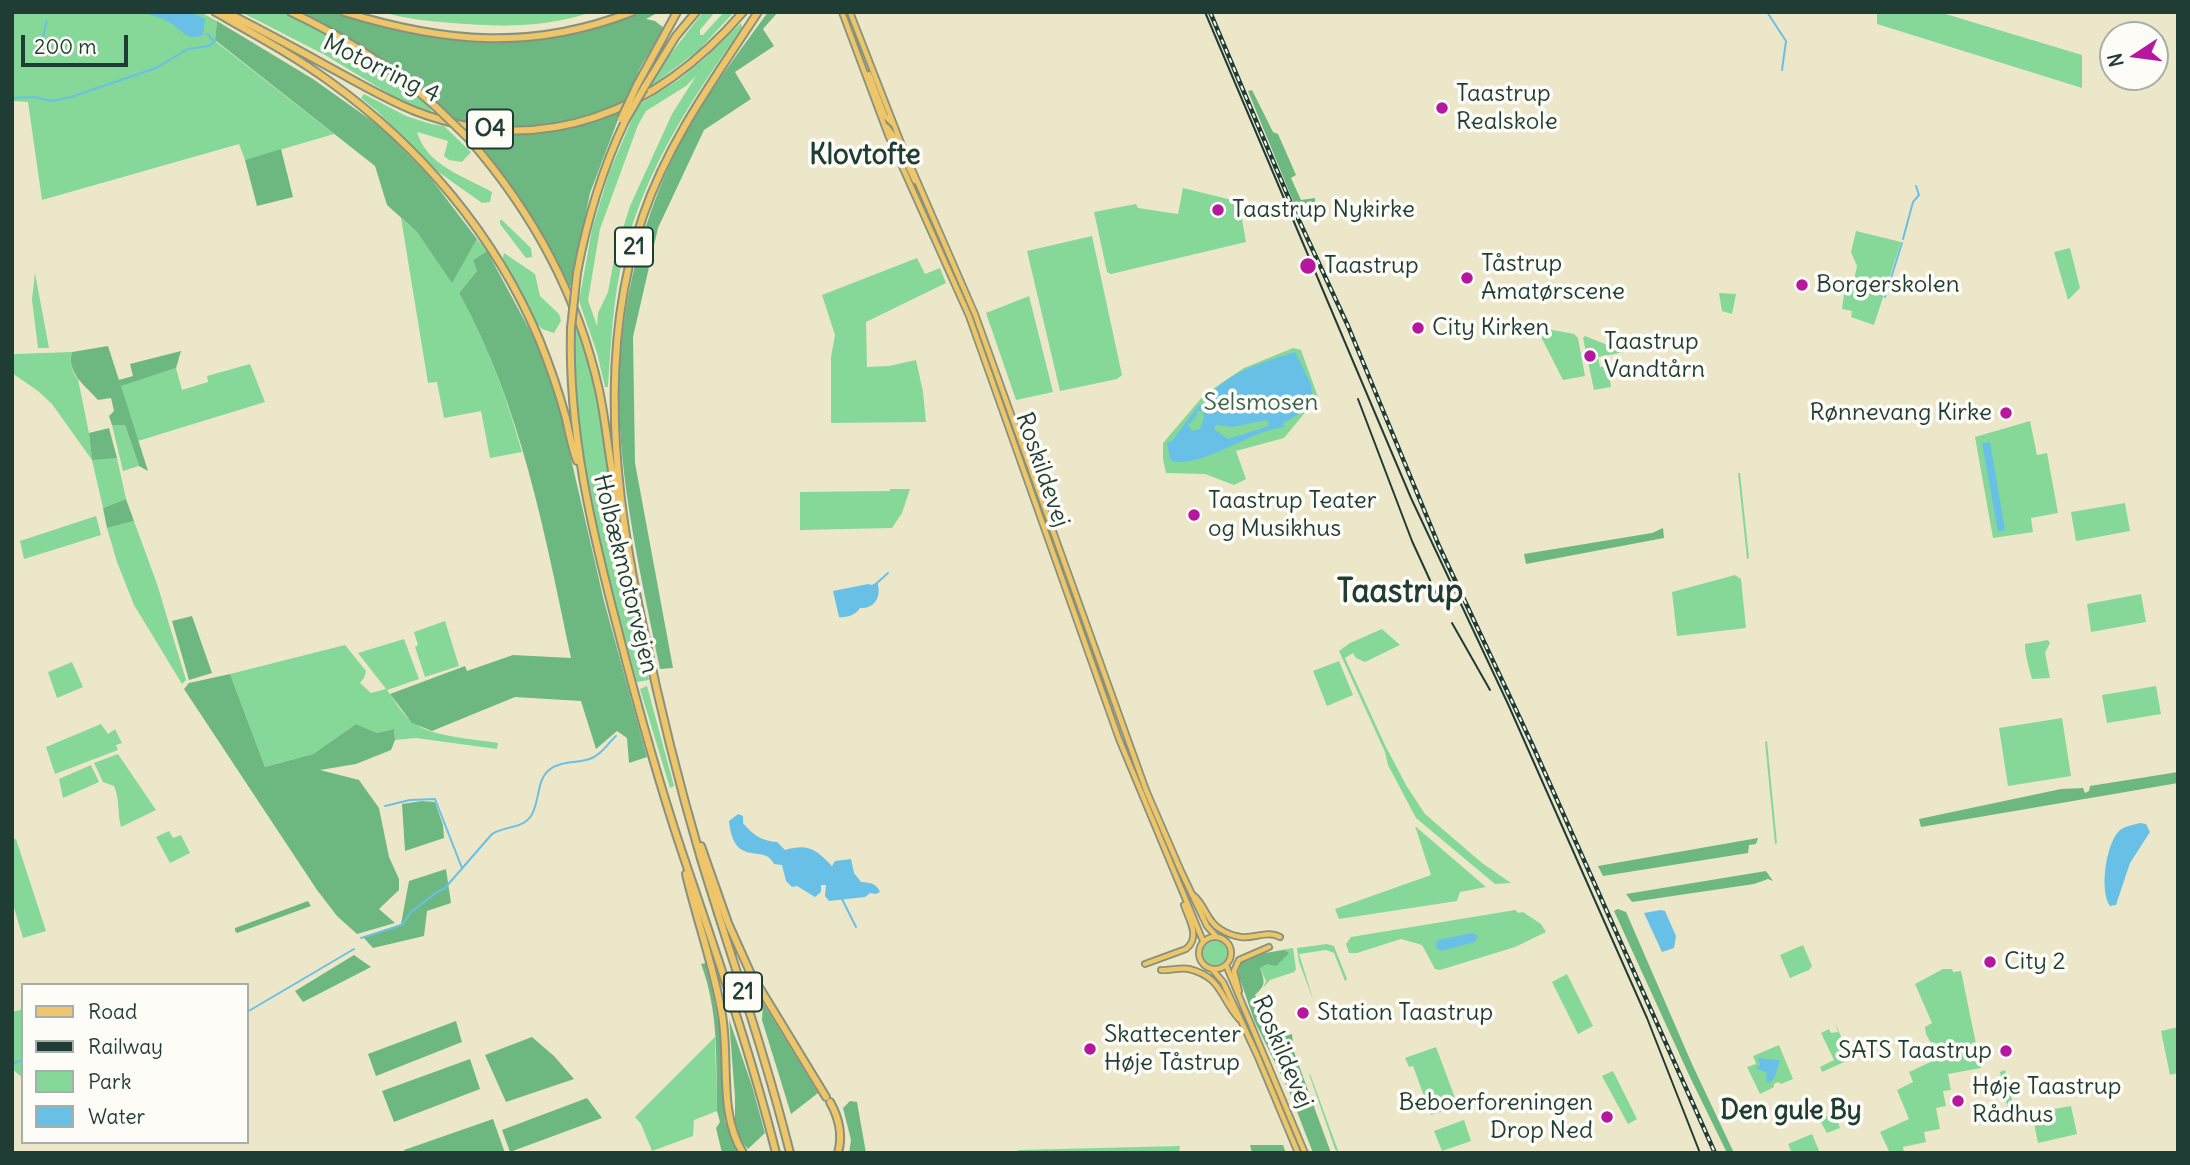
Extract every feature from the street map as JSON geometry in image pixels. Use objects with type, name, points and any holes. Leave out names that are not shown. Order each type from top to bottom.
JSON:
[{"type":"highway","points":[[215,12],[283,51],[348,95],[414,153],[457,201],[498,261],[530,319],[553,375],[580,469]]},
{"type":"highway","name":"Motorring 4","points":[[226,12],[414,111],[465,125],[520,130],[586,120],[643,97],[691,64],[743,12]]},
{"type":"highway","points":[[291,12],[359,49],[403,79],[436,107],[468,138],[524,211],[566,290],[581,327],[596,378],[621,513]]},
{"type":"highway","name":"Motorring 4","points":[[344,12],[410,30],[487,39],[551,34],[582,28],[632,12]]},
{"type":"highway","name":"21","points":[[640,86],[677,12]]},
{"type":"highway","name":"21","points":[[640,86],[696,12]]},
{"type":"highway","name":"Holbækmotorvejen","points":[[760,12],[697,103],[672,147],[643,215],[619,316],[615,372],[615,437],[621,513],[647,647],[693,831],[790,1153]]},
{"type":"highway","name":"Holbækmotorvejen","points":[[640,86],[601,170],[577,272],[571,328],[572,399],[580,469],[635,696],[681,848],[736,1011],[776,1153]]},
{"type":"highway","points":[[693,831],[706,855],[728,922],[750,972],[828,1099],[840,1127],[838,1153]]},
{"type":"highway","points":[[681,848],[717,990],[725,1043],[729,1118],[735,1139],[743,1153]]},
{"type":"main road","name":"Roskildevej","points":[[846,12],[848,26],[884,125],[969,316],[1119,739],[1203,941]]},
{"type":"main road","name":"Roskildevej","points":[[846,12],[856,29],[894,126],[975,314],[1125,737],[1169,845],[1207,926],[1216,936]]},
{"type":"main road","points":[[848,26],[885,116],[894,126]]},
{"type":"main road","points":[[884,125],[892,133],[929,207]]},
{"type":"main road","points":[[1144,964],[1186,949],[1194,938],[1175,875]]},
{"type":"main road","points":[[1192,894],[1198,898],[1212,923],[1219,929],[1243,938],[1274,934],[1280,937]]},
{"type":"main road","points":[[1216,936],[1226,941],[1230,958],[1226,965],[1212,969],[1205,966],[1199,957],[1199,947],[1203,941],[1216,936]]},
{"type":"main road","points":[[1239,994],[1234,971],[1239,960],[1269,947]]},
{"type":"main road","name":"Roskildevej","points":[[1226,965],[1305,1153]]},
{"type":"main road","points":[[1161,970],[1187,969],[1211,978],[1242,1022]]},
{"type":"main road","name":"Roskildevej","points":[[1212,969],[1223,982],[1242,1022],[1298,1153]]},
{"type":"green space","points":[[12,12],[200,12],[217,21],[215,41],[334,134],[245,160],[239,144],[42,200],[28,102],[12,101]]},
{"type":"green space","points":[[241,12],[283,12],[304,22],[370,58],[397,78],[430,108],[432,113],[409,106],[325,55]]},
{"type":"green space","points":[[300,12],[336,12],[408,32],[446,39],[487,41],[569,34],[641,12],[659,12],[646,19],[655,21],[664,28],[640,68],[624,104],[597,115],[536,127],[502,127],[458,122],[416,85],[373,53]]},
{"type":"green space","points":[[383,12],[592,12],[540,24],[506,25],[426,20]]},
{"type":"green space","points":[[703,12],[715,12],[700,30],[700,35],[724,12],[734,12],[699,50],[646,90],[669,56]]},
{"type":"green space","points":[[768,12],[778,12],[763,29],[774,46],[735,72],[751,99],[704,130],[658,228],[633,337],[635,463],[673,668],[660,669],[636,550],[622,459],[619,394],[623,327],[636,260],[670,164],[715,85]]},
{"type":"green space","points":[[1877,12],[1939,12],[2082,55],[2082,88],[1877,24]]},
{"type":"green space","points":[[217,21],[313,79],[382,128],[429,176],[477,239],[452,283],[417,232],[387,205],[375,166],[215,40]]},
{"type":"green space","points":[[741,23],[742,28],[705,81],[672,136],[644,193],[624,254],[617,286],[608,387],[605,387],[597,353],[579,301],[592,229],[609,173],[638,105],[677,81]],"holes":[[[696,76],[672,114],[630,206],[615,254],[608,292],[598,313],[597,326],[588,300],[600,229],[638,125],[646,111],[686,86]]]},
{"type":"green space","points":[[1252,90],[1273,132],[1278,134],[1296,175],[1291,178],[1301,200],[1315,198],[1316,211],[1295,206],[1248,91]]},
{"type":"green space","points":[[364,94],[406,116],[444,126],[471,152],[462,162],[449,160],[444,156],[448,141],[417,132],[422,144],[448,169],[492,192],[490,202],[482,203],[437,171],[361,98]]},
{"type":"green space","points":[[621,112],[590,193],[571,286],[523,206],[469,133],[470,129],[513,133],[542,132],[584,124]]},
{"type":"green space","points":[[281,149],[293,197],[257,206],[245,160]]},
{"type":"green space","points":[[1183,188],[1236,201],[1237,208],[1240,208],[1246,242],[1111,274],[1107,272],[1094,212],[1136,204],[1138,208],[1178,214]]},
{"type":"green space","points":[[401,218],[417,232],[452,282],[477,239],[487,251],[473,260],[477,271],[459,293],[495,371],[522,452],[490,458],[481,411],[444,418],[437,382],[428,383]]},
{"type":"green space","points":[[500,220],[531,248],[532,257],[526,258],[500,224]]},
{"type":"green space","points":[[1856,231],[1901,242],[1874,325],[1851,317],[1852,311],[1842,309],[1845,286],[1854,280],[1857,266],[1851,252]]},
{"type":"green space","points":[[1092,236],[1122,375],[1117,379],[1060,391],[1027,251]]},
{"type":"green space","points":[[2070,248],[2080,288],[2068,300],[2054,252]]},
{"type":"green space","points":[[487,251],[534,338],[556,394],[604,601],[647,757],[629,763],[627,738],[617,731],[596,749],[581,701],[515,697],[432,731],[412,723],[390,694],[465,666],[467,671],[513,655],[571,658],[540,518],[515,425],[481,336],[459,293],[477,271],[473,260]]},
{"type":"green space","points":[[504,253],[535,274],[540,296],[559,314],[561,321],[554,333],[542,329],[536,322],[503,258]]},
{"type":"green space","points":[[917,258],[925,274],[940,268],[946,283],[866,322],[867,367],[889,366],[916,360],[926,422],[831,423],[831,357],[835,335],[822,295]]},
{"type":"green space","points":[[35,273],[49,348],[38,348],[32,300]]},
{"type":"green space","points":[[1719,293],[1736,294],[1732,314],[1722,311]]},
{"type":"green space","points":[[1029,296],[1053,392],[1016,400],[986,313]]},
{"type":"green space","points":[[575,323],[587,356],[596,394],[649,680],[637,682],[592,505],[577,414]]},
{"type":"green space","points":[[1536,327],[1574,334],[1578,338],[1585,376],[1563,380]]},
{"type":"green space","points":[[1585,336],[1625,352],[1598,357],[1600,367],[1608,366],[1611,387],[1594,390],[1583,338]]},
{"type":"green space","points":[[108,346],[119,380],[133,376],[130,364],[181,351],[176,368],[121,386],[148,471],[139,466],[125,425],[112,425],[109,416],[114,411],[111,398],[98,400],[74,373],[72,352]]},
{"type":"green space","name":"Selsmosen","points":[[1293,348],[1301,350],[1318,397],[1284,438],[1236,451],[1246,479],[1234,485],[1205,474],[1166,473],[1163,443],[1204,395],[1244,368]]},
{"type":"green space","points":[[72,352],[72,366],[78,379],[92,459],[117,458],[126,499],[103,508],[92,460],[52,404],[12,373],[12,355]]},
{"type":"green space","points":[[250,364],[265,402],[138,441],[120,386],[176,368],[182,390],[208,382],[207,376]]},
{"type":"green space","points":[[2030,421],[2037,455],[2047,453],[2058,513],[2031,518],[2033,532],[1993,538],[1975,437]]},
{"type":"green space","points":[[112,425],[125,425],[139,466],[123,471]]},
{"type":"green space","points":[[109,428],[117,458],[92,460],[89,433]]},
{"type":"green space","points":[[1738,473],[1749,558],[1747,559]]},
{"type":"green space","points":[[910,489],[902,513],[892,528],[800,530],[800,492]]},
{"type":"green space","points":[[126,499],[134,521],[107,528],[103,508]]},
{"type":"green space","points":[[2125,503],[2130,531],[2076,541],[2071,512]]},
{"type":"green space","points":[[96,516],[101,535],[24,559],[20,541]]},
{"type":"green space","points":[[134,521],[157,584],[186,680],[182,684],[134,605],[107,528]]},
{"type":"green space","points":[[1663,528],[1664,538],[1526,564],[1524,554],[1652,533]]},
{"type":"green space","points":[[1735,575],[1741,579],[1746,628],[1677,636],[1672,592]]},
{"type":"green space","points":[[2141,594],[2146,622],[2091,632],[2087,604]]},
{"type":"green space","points":[[192,616],[212,673],[189,680],[172,621]]},
{"type":"green space","points":[[445,621],[459,666],[425,677],[415,647],[418,645],[414,632]]},
{"type":"green space","points":[[1382,629],[1400,645],[1365,662],[1356,658],[1353,653],[1345,658],[1385,745],[1425,814],[1482,863],[1511,883],[1495,884],[1416,818],[1388,765],[1385,752],[1339,651],[1350,643]]},
{"type":"green space","points":[[404,639],[419,679],[387,690],[404,714],[429,731],[498,743],[497,749],[416,738],[395,740],[394,729],[377,733],[356,724],[313,754],[265,767],[230,674],[345,645],[366,671],[360,683],[371,693],[386,689],[358,653]]},
{"type":"green space","points":[[2048,640],[2050,643],[2045,653],[2050,678],[2032,679],[2025,644]]},
{"type":"green space","points":[[1339,661],[1353,695],[1327,706],[1313,671]]},
{"type":"green space","points":[[72,662],[83,687],[57,698],[48,672]]},
{"type":"green space","points":[[230,674],[265,767],[313,754],[356,724],[377,733],[394,729],[395,740],[391,750],[356,764],[320,770],[359,780],[379,808],[389,857],[399,879],[399,890],[379,909],[395,923],[357,934],[337,916],[184,689],[189,683]]},
{"type":"green space","points":[[647,686],[674,786],[670,788],[640,689]]},
{"type":"green space","points":[[2156,686],[2161,714],[2107,723],[2102,695]]},
{"type":"green space","points":[[2062,718],[2071,776],[2008,786],[1999,728]]},
{"type":"green space","points":[[101,724],[108,734],[115,729],[122,743],[116,745],[118,750],[55,774],[46,747]]},
{"type":"green space","points":[[1767,741],[1777,843],[1775,844],[1765,742]]},
{"type":"green space","points":[[118,754],[156,810],[121,827],[114,786],[103,782],[94,763]]},
{"type":"green space","points":[[91,765],[99,782],[63,798],[59,779]]},
{"type":"green space","points":[[2178,772],[2178,783],[1921,827],[1919,819],[2061,789],[2083,788],[2085,793],[2090,786]]},
{"type":"green space","points":[[435,802],[443,825],[444,838],[405,851],[402,804]]},
{"type":"green space","points":[[1415,826],[1486,887],[1460,892],[1457,901],[1339,919],[1335,909],[1431,875]]},
{"type":"green space","points":[[169,831],[173,838],[181,835],[190,853],[170,863],[156,837]]},
{"type":"green space","points":[[1758,838],[1756,844],[1749,845],[1748,853],[1603,876],[1598,866]]},
{"type":"green space","points":[[16,839],[46,931],[23,938],[12,901],[12,840]]},
{"type":"green space","points":[[446,869],[451,903],[427,911],[424,936],[373,948],[363,937],[401,924],[409,881]]},
{"type":"green space","points":[[1766,871],[1773,881],[1768,879],[1754,884],[1632,902],[1626,894]]},
{"type":"green space","points":[[308,901],[311,906],[237,933],[235,931],[235,928]]},
{"type":"green space","points":[[1618,909],[1626,912],[1734,1153],[1727,1153],[1689,1075],[1614,911]]},
{"type":"green space","points":[[1515,910],[1541,924],[1546,932],[1515,947],[1440,970],[1435,969],[1422,945],[1401,939],[1357,953],[1349,953],[1346,944],[1351,937]]},
{"type":"green space","points":[[1215,941],[1223,945],[1227,953],[1223,961],[1215,965],[1207,961],[1203,953],[1207,945]]},
{"type":"green space","points":[[1327,944],[1334,946],[1347,979],[1345,981],[1334,953],[1326,950],[1299,954],[1314,1002],[1299,962],[1297,948]]},
{"type":"green space","points":[[1803,945],[1812,966],[1790,978],[1780,955]]},
{"type":"green space","points":[[1293,948],[1296,969],[1294,972],[1270,980],[1263,988],[1266,981],[1260,968],[1284,950],[1265,953]]},
{"type":"green space","points":[[1284,950],[1289,953],[1276,966],[1267,964],[1260,968],[1264,983],[1255,995],[1267,1022],[1272,1021],[1278,1038],[1292,1034],[1294,1052],[1331,1153],[1313,1153],[1289,1091],[1254,1020],[1238,973],[1242,961]]},
{"type":"green space","points":[[354,955],[371,967],[303,1002],[295,991]]},
{"type":"green space","points":[[707,963],[721,1036],[725,1121],[737,1153],[722,1153],[716,1128],[720,1122],[717,1111],[714,1018],[701,964]]},
{"type":"green space","points":[[1943,969],[1961,971],[1981,1068],[1948,1074],[1951,1090],[1943,1091],[1946,1106],[1936,1108],[1940,1129],[1924,1132],[1926,1142],[1903,1147],[1904,1153],[1890,1153],[1880,1132],[1909,1119],[1897,1090],[1913,1082],[1909,1072],[1939,1058],[1926,1034],[1925,1027],[1932,1023],[1915,984]]},
{"type":"green space","points":[[1567,974],[1593,1026],[1578,1034],[1552,982]]},
{"type":"green space","points":[[763,1003],[818,1093],[791,1114],[762,1020]]},
{"type":"green space","points":[[21,1010],[21,1076],[12,1069],[12,1012]]},
{"type":"green space","points":[[729,1019],[765,1133],[748,1149],[741,1141],[735,1121]]},
{"type":"green space","points":[[456,1021],[462,1042],[376,1076],[368,1054]]},
{"type":"green space","points":[[1835,1023],[1851,1059],[1822,1072],[1820,1067],[1834,1060],[1821,1033],[1829,1029],[1831,1033],[1838,1032]]},
{"type":"green space","points":[[2178,1027],[2178,1073],[2170,1075],[2161,1031]]},
{"type":"green space","points":[[532,1037],[554,1056],[574,1079],[506,1102],[485,1055]]},
{"type":"green space","points":[[715,1037],[717,1111],[694,1120],[693,1136],[652,1151],[641,1124],[635,1117]]},
{"type":"green space","points":[[1779,1045],[1793,1079],[1781,1084],[1778,1082],[1760,1094],[1747,1067],[1756,1064],[1753,1056]]},
{"type":"green space","points":[[1436,1047],[1458,1106],[1431,1115],[1413,1066],[1409,1067],[1405,1058]]},
{"type":"green space","points":[[470,1059],[480,1089],[394,1122],[382,1091]]},
{"type":"green space","points":[[2005,1070],[2012,1100],[2009,1107],[2000,1109],[2007,1106],[2000,1072]]},
{"type":"green space","points":[[1613,1071],[1637,1119],[1628,1124],[1602,1076]]},
{"type":"green space","points":[[1310,1074],[1339,1153],[1335,1149]]},
{"type":"green space","points":[[587,1098],[602,1118],[510,1152],[502,1130]]},
{"type":"green space","points":[[850,1101],[857,1102],[866,1153],[849,1153],[851,1140],[843,1108]]},
{"type":"green space","points":[[2071,1106],[2077,1134],[2038,1143],[2032,1113]]},
{"type":"green space","points":[[1835,1112],[1840,1128],[1827,1133],[1819,1119]]},
{"type":"green space","points":[[493,1119],[505,1153],[405,1153],[404,1150]]},
{"type":"green space","points":[[1464,1120],[1471,1141],[1442,1151],[1434,1131]]},
{"type":"green space","points":[[1812,1134],[1820,1153],[1792,1153],[1788,1144]]},
{"type":"green space","points":[[1250,1145],[1283,1145],[1286,1153],[1252,1153]]},
{"type":"green space","points":[[1180,1146],[1179,1153],[1018,1153],[1018,1150]]},
{"type":"water","points":[[144,12],[191,12],[205,19],[203,35],[186,35],[169,22]]},
{"type":"water","name":"Selsmosen","points":[[1295,352],[1311,384],[1312,394],[1301,413],[1283,423],[1284,427],[1256,435],[1202,458],[1174,462],[1170,459],[1167,443],[1172,441],[1198,406],[1209,405],[1219,386],[1243,371]],"holes":[[[1197,411],[1203,411],[1204,418],[1200,429],[1192,431],[1188,425],[1196,417]],[[1267,420],[1269,426],[1228,439],[1214,429],[1216,425],[1232,427]]]},
{"type":"water","points":[[1990,442],[2005,530],[1998,532],[1982,443]]},
{"type":"water","points":[[877,582],[878,596],[874,604],[860,608],[851,616],[839,617],[833,591]]},
{"type":"water","points":[[738,814],[743,816],[743,823],[754,834],[777,842],[785,850],[800,847],[811,849],[832,866],[835,861],[851,859],[854,873],[861,882],[873,884],[880,892],[870,893],[865,897],[829,901],[825,896],[826,885],[821,885],[821,892],[815,897],[797,886],[792,887],[786,881],[782,865],[774,864],[769,858],[750,853],[737,845],[729,821]]},
{"type":"water","points":[[2140,823],[2146,824],[2150,832],[2130,863],[2116,905],[2110,906],[2105,879],[2114,837],[2121,829]]},
{"type":"water","points":[[1665,911],[1676,936],[1674,948],[1662,952],[1644,913]]},
{"type":"water","points":[[1473,933],[1478,936],[1475,942],[1441,951],[1436,948],[1437,940]]},
{"type":"water","points":[[1758,1058],[1780,1060],[1775,1077],[1770,1083],[1766,1081],[1767,1073],[1756,1068],[1760,1065]]},
{"type":"waterway","points":[[1767,12],[1786,41],[1782,70]]},
{"type":"waterway","points":[[41,40],[47,21]]},
{"type":"waterway","points":[[207,34],[214,41]]},
{"type":"waterway","points":[[12,98],[34,97],[52,101],[71,97],[156,68],[188,49],[209,46],[215,41]]},
{"type":"waterway","points":[[1903,239],[1913,202],[1919,195],[1916,186]]},
{"type":"waterway","points":[[1885,297],[1902,243]]},
{"type":"waterway","points":[[877,583],[888,573]]},
{"type":"waterway","points":[[361,938],[402,925],[411,912],[445,888],[492,834],[518,825],[531,816],[542,780],[549,770],[559,765],[592,758],[616,736]]},
{"type":"waterway","points":[[385,806],[410,800],[435,799],[462,868]]},
{"type":"waterway","points":[[842,899],[856,927]]},
{"type":"waterway","points":[[248,1011],[354,949]]},
{"type":"waterway","points":[[12,1064],[21,1061]]},
{"type":"tram line","points":[[1205,12],[1411,498],[1508,704],[1647,1018],[1700,1153]]},
{"type":"tram line","points":[[1358,399],[1412,541],[1439,600]]},
{"type":"tram line","points":[[1452,623],[1490,690]]},
{"type":"railway","points":[[1210,12],[1290,201],[1348,326],[1439,546],[1532,744],[1715,1153]]},
{"type":"place","name":"Taastrup Realskole","points":[[1442,108]]},
{"type":"place","name":"Taastrup Nykirke","points":[[1218,210]]},
{"type":"place","name":"Taastrup","points":[[1308,266]]},
{"type":"place","name":"Tåstrup Amatørscene","points":[[1467,278]]},
{"type":"place","name":"Borgerskolen","points":[[1802,285]]},
{"type":"place","name":"City Kirken","points":[[1418,328]]},
{"type":"place","name":"Taastrup Vandtårn","points":[[1590,356]]},
{"type":"place","name":"Rønnevang Kirke","points":[[2006,413]]},
{"type":"place","name":"Taastrup Teater og Musikhus","points":[[1194,515]]},
{"type":"place","name":"City 2","points":[[1990,962]]},
{"type":"place","name":"Station Taastrup","points":[[1303,1013]]},
{"type":"place","name":"Skattecenter Høje Tåstrup","points":[[1090,1049]]},
{"type":"place","name":"SATS Taastrup","points":[[2006,1051]]},
{"type":"place","name":"Høje Taastrup Rådhus","points":[[1958,1101]]},
{"type":"place","name":"Beboerforeningen Drop Ned","points":[[1607,1117]]},
{"type":"district","name":"Klovtofte","points":[[865,156]]},
{"type":"district","name":"Taastrup","points":[[1400,593]]},
{"type":"district","name":"Den gule By","points":[[1791,1112]]}]
